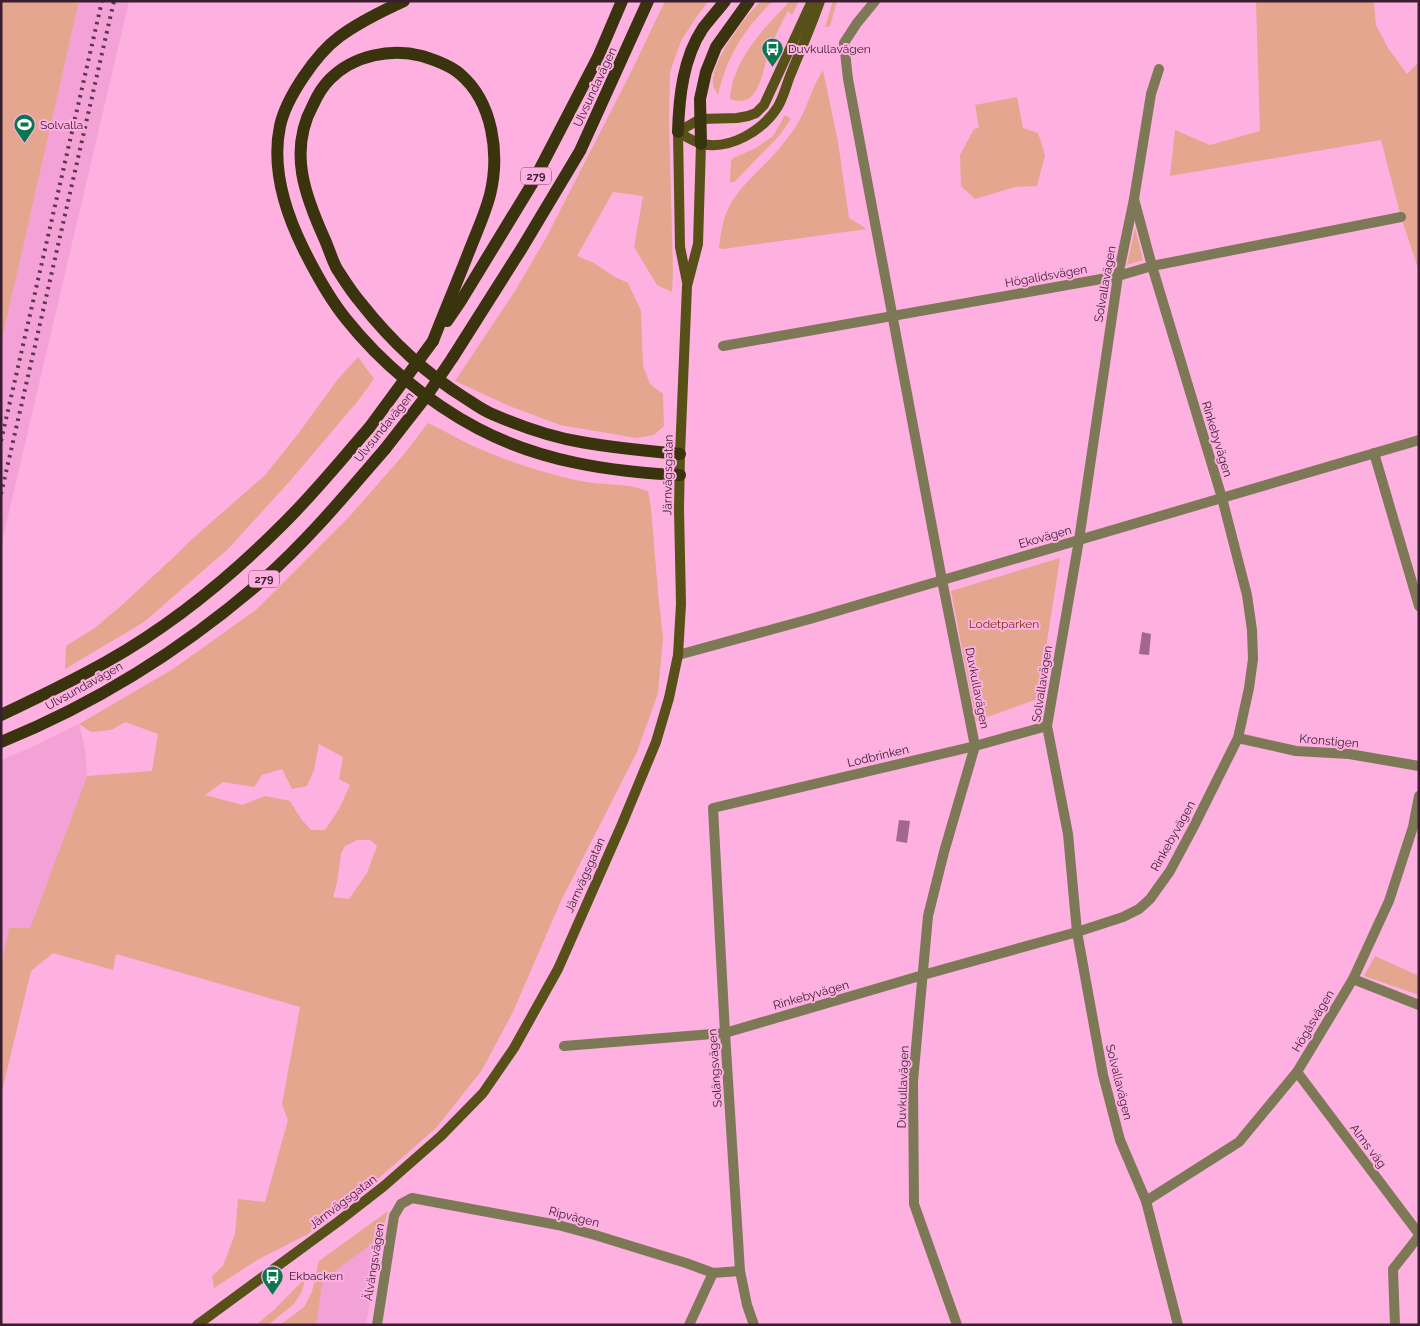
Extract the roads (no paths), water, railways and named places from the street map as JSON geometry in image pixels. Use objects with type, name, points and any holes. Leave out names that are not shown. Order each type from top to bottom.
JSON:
[{"type":"main road","points":[[404,1],[364,21],[338,38],[313,63],[292,95],[280,126],[278,179],[296,234],[318,279],[345,318],[390,366],[420,391],[477,428],[513,445],[551,458],[596,466],[680,476]]},
{"type":"main road","name":"Ulvsundavägen","points":[[1,715],[60,687],[108,661],[178,614],[234,570],[281,527],[322,483],[369,428],[462,299],[532,184],[598,57],[622,1]]},
{"type":"main road","name":"Ulvsundavägen","points":[[1,742],[89,702],[185,641],[216,618],[264,579],[336,505],[385,449],[428,394],[453,357],[522,248],[580,151],[648,1]]},
{"type":"main road","points":[[678,132],[679,102],[692,50],[703,29],[725,1]]},
{"type":"main road","points":[[701,144],[700,99],[706,72],[716,47],[748,1]]},
{"type":"main road","points":[[433,341],[483,216],[490,192],[493,169],[493,142],[489,121],[482,102],[472,85],[458,72],[439,61],[420,56],[397,53],[376,55],[359,59],[344,67],[329,80],[308,113],[300,152],[306,194],[315,219],[336,268],[360,302],[392,340],[423,368],[489,413],[534,430],[578,442],[615,448],[680,454]]},
{"type":"street","points":[[678,132],[700,119],[737,118],[756,113],[764,105],[812,1]]},
{"type":"street","points":[[678,132],[701,144],[722,144],[733,142],[750,134],[763,124],[777,108],[820,1]]},
{"type":"street","name":"Duvkullavägen","points":[[875,1],[844,43],[848,79],[975,746],[944,852],[928,916],[913,1081],[914,1204],[957,1325]]},
{"type":"street","name":"Solvallavägen","points":[[1159,69],[1151,94],[1134,199],[1118,276],[1079,540],[1047,726],[1068,834],[1077,932],[1102,1076],[1120,1140],[1146,1200],[1178,1325]]},
{"type":"street","name":"Järnvägsgatan","points":[[678,132],[680,247],[687,286]]},
{"type":"street","name":"Järnvägsgatan","points":[[198,1325],[340,1221],[384,1186],[441,1136],[483,1093],[514,1048],[558,969],[656,742],[669,698],[678,655],[681,604],[680,454],[687,286],[698,244],[701,144]]},
{"type":"street","name":"Rinkebyvägen","points":[[564,1046],[725,1033],[1077,932],[1123,917],[1139,909],[1150,899],[1170,871],[1238,738],[1253,659],[1252,630],[1247,595],[1222,498],[1152,266],[1134,199]]},
{"type":"street","name":"Högalidsvägen","points":[[723,346],[1118,276],[1152,266],[1401,216]]},
{"type":"street","name":"Ekovägen","points":[[678,655],[810,619],[1419,440]]},
{"type":"street","points":[[1374,454],[1419,606]]},
{"type":"street","name":"Lodbrinken","points":[[713,808],[975,746],[1047,726]]},
{"type":"street","name":"Kronstigen","points":[[1238,738],[1296,752],[1349,754],[1419,766]]},
{"type":"street","name":"Högåsvägen","points":[[1146,1200],[1239,1142],[1297,1072],[1353,979],[1389,901],[1413,827],[1419,796]]},
{"type":"street","name":"Solängsvägen","points":[[713,808],[740,1271],[747,1304],[754,1325]]},
{"type":"street","points":[[1353,979],[1419,1005]]},
{"type":"street","name":"Alms väg","points":[[1297,1072],[1419,1235],[1393,1269],[1395,1325]]},
{"type":"street","name":"Ripvägen","points":[[401,1204],[412,1198],[558,1225],[632,1246],[713,1273],[740,1271]]},
{"type":"street","name":"Älvängsvägen","points":[[377,1325],[394,1216],[401,1204]]},
{"type":"street","points":[[689,1325],[713,1273]]},
{"type":"railway","points":[[1,441],[102,1]]},
{"type":"railway","points":[[1,494],[114,1]]},
{"type":"place","name":"Duvkullavägen","points":[[772,68]]},
{"type":"place","name":"Solvalla","points":[[24,144]]},
{"type":"place","name":"Ekbacken","points":[[273,1295]]},
{"type":"park label","name":"Lodetparken","points":[[1004,624]]}]
